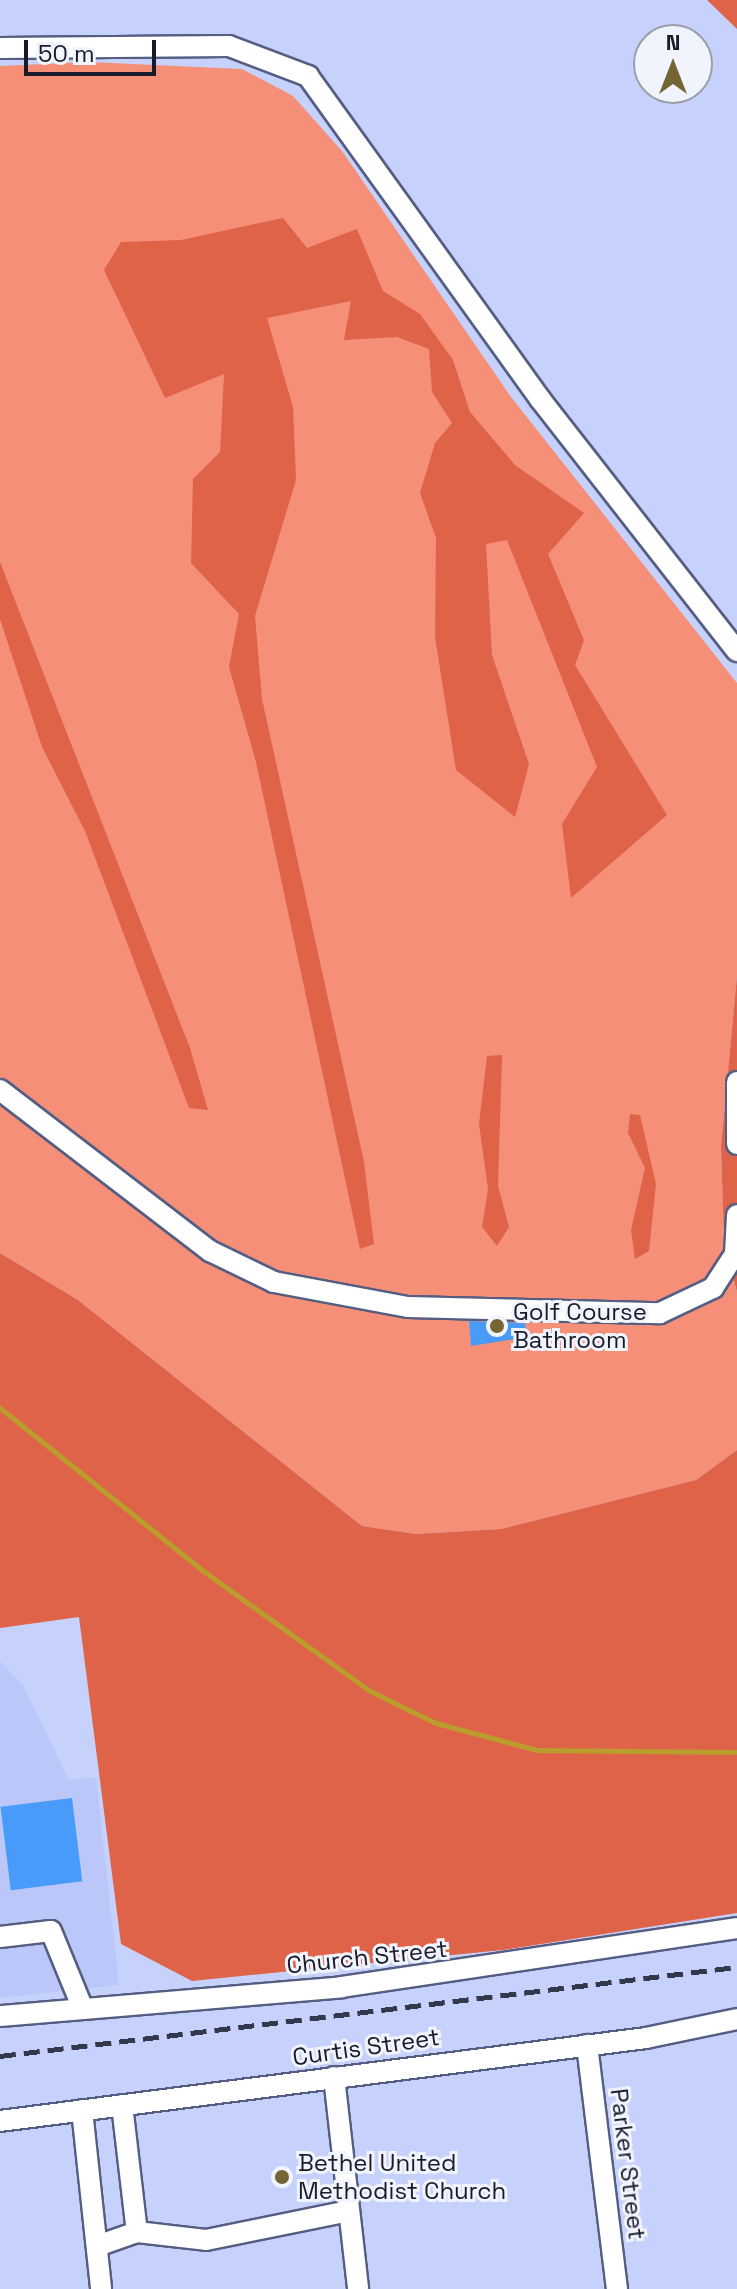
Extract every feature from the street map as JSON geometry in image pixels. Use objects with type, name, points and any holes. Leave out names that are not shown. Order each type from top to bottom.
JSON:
[{"type":"street","points":[[0,48],[229,46],[308,76],[540,399],[737,651]]},
{"type":"street","points":[[737,1082],[737,1144]]},
{"type":"street","points":[[0,1090],[210,1251],[274,1282],[408,1307],[660,1313],[713,1288],[735,1254],[737,1215]]},
{"type":"street","name":"Church Street","points":[[0,2016],[357,1986],[737,1928]]},
{"type":"street","points":[[0,1937],[51,1931],[83,2009]]},
{"type":"street","name":"Curtis Street","points":[[0,2121],[587,2045],[737,2019]]},
{"type":"street","name":"Parker Street","points":[[587,2045],[617,2289]]},
{"type":"street","points":[[334,2077],[358,2289]]},
{"type":"street","points":[[122,2105],[137,2232]]},
{"type":"street","points":[[82,2110],[101,2289]]},
{"type":"street","points":[[97,2246],[137,2232],[206,2240],[348,2211]]},
{"type":"shaded area","points":[[707,0],[737,0],[737,29]]},
{"type":"shaded area","points":[[89,62],[242,69],[293,96],[342,151],[511,397],[737,683],[737,976],[721,1146],[724,1241],[737,1292],[737,1450],[696,1480],[501,1529],[416,1534],[362,1526],[78,1300],[0,1253],[0,66]]},
{"type":"shaded area","points":[[283,218],[307,248],[357,229],[383,291],[420,314],[453,360],[470,412],[515,465],[584,513],[548,554],[584,640],[575,665],[667,815],[571,898],[562,824],[597,767],[507,540],[486,544],[492,655],[529,764],[515,817],[456,770],[435,637],[436,538],[420,493],[435,443],[452,423],[432,392],[429,349],[397,337],[344,340],[351,301],[267,318],[293,407],[296,480],[255,616],[262,699],[364,1162],[374,1244],[360,1249],[256,762],[229,667],[239,614],[191,563],[193,479],[220,452],[224,374],[165,398],[104,270],[121,242],[181,240]]},
{"type":"shaded area","points":[[0,562],[190,1048],[208,1110],[189,1108],[85,831],[42,747],[0,619]]},
{"type":"shaded area","points":[[737,976],[737,1292],[724,1241],[721,1146]]},
{"type":"shaded area","points":[[502,1055],[498,1186],[509,1227],[497,1246],[482,1227],[488,1189],[479,1124],[487,1056]]},
{"type":"shaded area","points":[[630,1114],[640,1115],[656,1184],[649,1251],[635,1259],[631,1230],[645,1168],[628,1133]]},
{"type":"shaded area","points":[[0,1253],[78,1300],[362,1526],[416,1534],[501,1529],[696,1480],[737,1450],[737,1913],[503,1950],[192,1981],[121,1944],[79,1617],[0,1628]]},
{"type":"shaded area","points":[[0,1661],[23,1685],[69,1780],[96,1777],[119,1985],[0,1998]]},
{"type":"building","name":"Golf Course Bathroom","points":[[469,1321],[525,1323],[527,1337],[471,1346]]},
{"type":"building","points":[[72,1798],[82,1881],[11,1890],[1,1807]]},
{"type":"waterway","points":[[0,1408],[202,1570],[370,1691],[436,1723],[537,1750],[737,1752]]},
{"type":"railway","points":[[0,2056],[737,1967]]},
{"type":"place","name":"Golf Course Bathroom","points":[[497,1326]]},
{"type":"place","name":"Bethel United Methodist Church","points":[[282,2177]]}]
